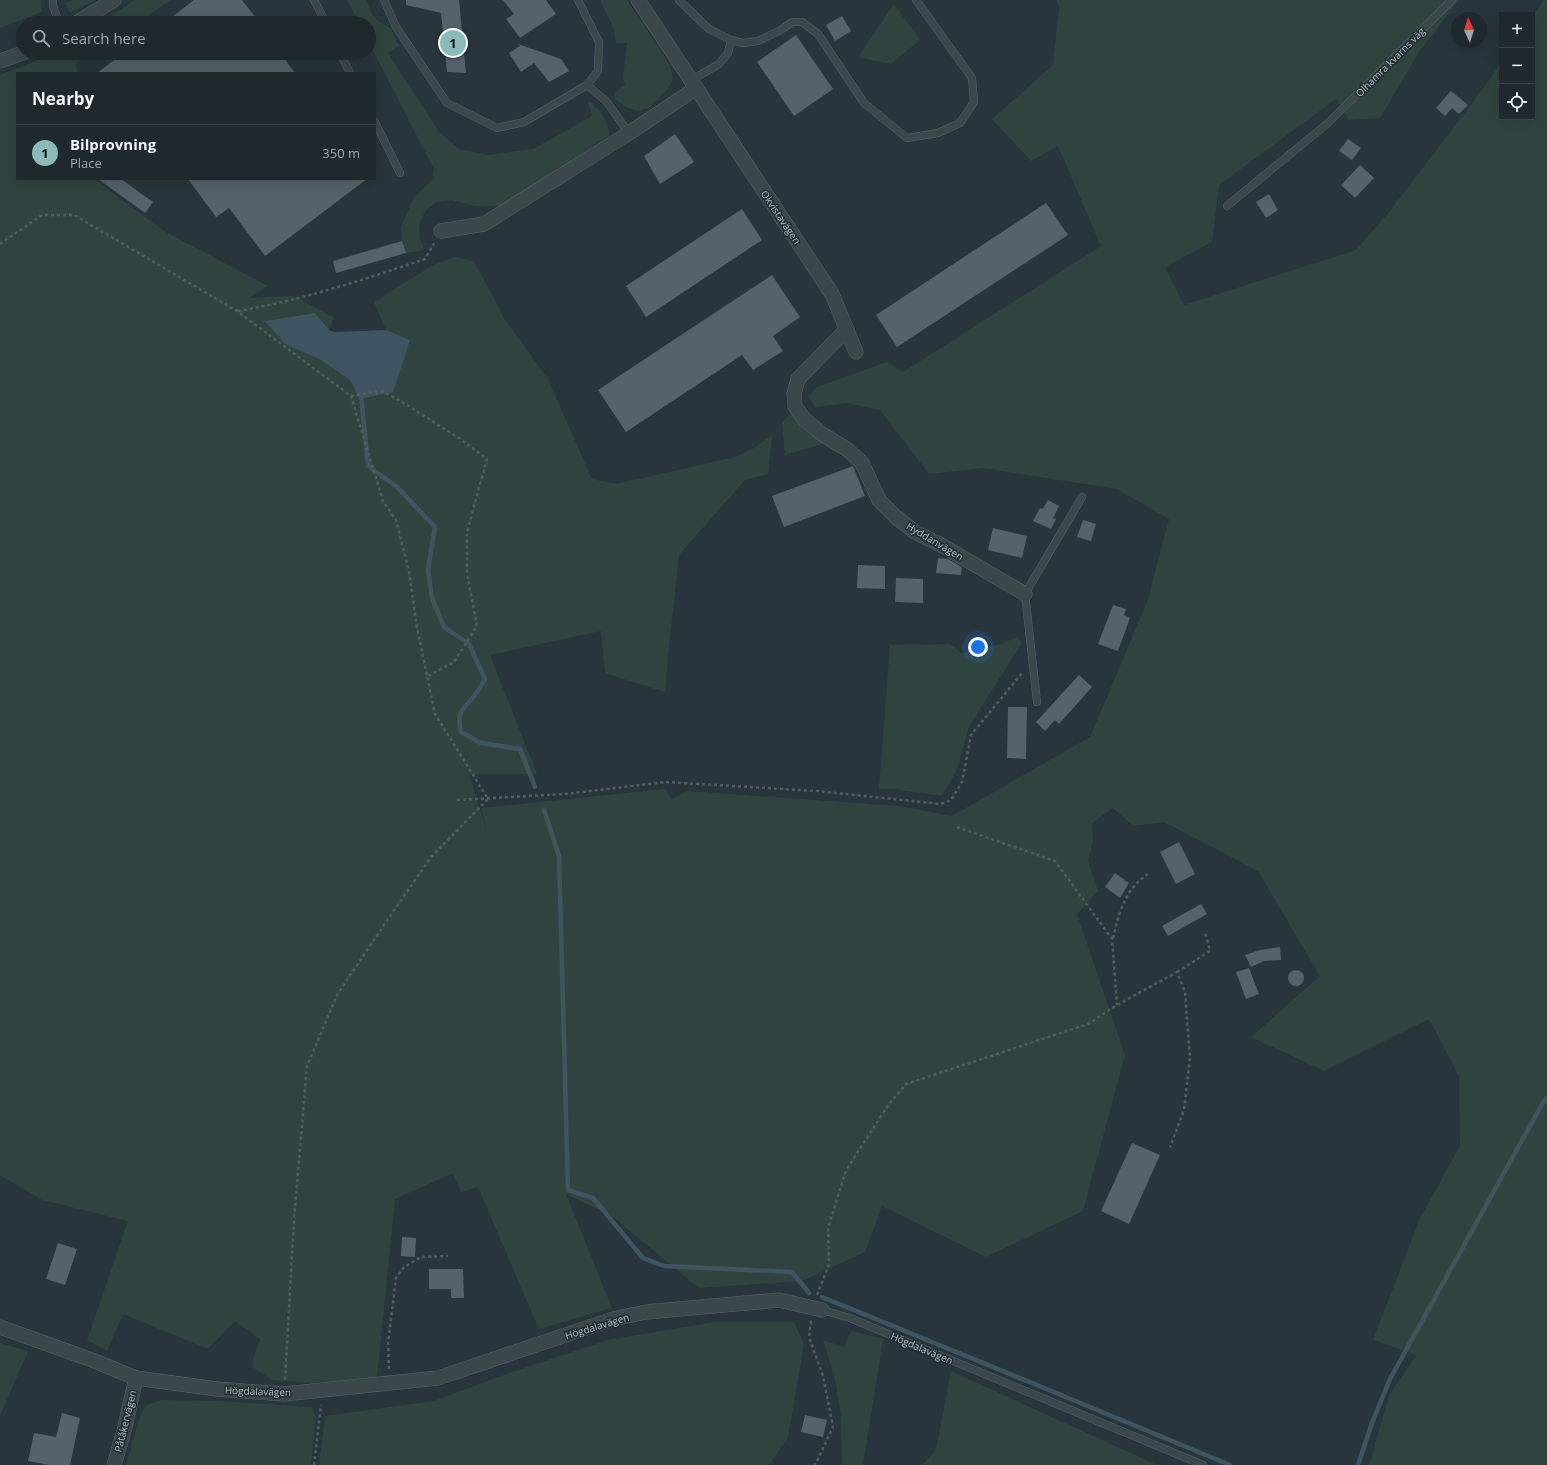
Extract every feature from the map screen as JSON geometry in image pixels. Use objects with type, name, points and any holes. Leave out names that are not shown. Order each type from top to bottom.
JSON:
[{"type":"street","points":[[88,16],[114,0]]},
{"type":"street","name":"Okvistavägen","points":[[638,0],[832,294],[856,352]]},
{"type":"street","points":[[0,62],[16,56]]},
{"type":"street","points":[[441,231],[484,224],[629,133],[693,85]]},
{"type":"street","name":"Hyddanvägen","points":[[847,329],[798,379],[794,394],[795,406],[804,419],[822,434],[848,450],[862,463],[879,500],[896,517],[915,532],[941,545],[1025,594]]},
{"type":"street","name":"Högdalavägen","points":[[0,1327],[92,1360],[136,1378],[217,1389],[284,1394],[438,1378],[613,1319],[646,1312],[779,1300],[817,1309]]},
{"type":"street","name":"Påtåkervägen","points":[[114,1465],[124,1431],[136,1378]]},
{"type":"lane","points":[[53,0],[53,6],[57,16]]},
{"type":"lane","points":[[314,0],[322,16]]},
{"type":"lane","points":[[384,0],[396,27],[447,103],[497,128],[524,122],[588,85],[598,71],[599,42],[578,0]]},
{"type":"lane","points":[[679,0],[709,29],[731,40],[743,43],[758,41],[781,30],[792,22],[802,22],[818,34],[864,103],[907,138],[938,133],[960,123],[974,102],[972,78],[916,0]]},
{"type":"lane","name":"Olhamra kvarns väg","points":[[1227,206],[1328,123],[1452,0]]},
{"type":"lane","points":[[693,85],[720,64],[728,52],[731,40]]},
{"type":"lane","points":[[344,60],[350,72]]},
{"type":"lane","points":[[588,85],[607,102],[629,133]]},
{"type":"lane","points":[[376,124],[400,172]]},
{"type":"lane","points":[[1037,702],[1025,594],[1082,498]]},
{"type":"lane","name":"Högdalavägen","points":[[817,1309],[850,1318],[1203,1465]]},
{"type":"path","points":[[0,244],[42,214],[74,215],[237,311],[351,396],[383,501],[396,520],[409,572],[417,628],[435,714],[488,799]]},
{"type":"path","points":[[237,311],[278,304],[358,281],[425,259],[441,231]]},
{"type":"path","points":[[351,396],[381,391],[399,400],[459,438],[487,458],[467,532],[467,574],[477,626],[454,662],[427,676]]},
{"type":"path","points":[[458,800],[565,794],[666,782],[816,791],[941,804],[951,800],[962,782],[971,735],[1033,660]]},
{"type":"path","points":[[284,1394],[294,1220],[307,1066],[337,996],[384,925],[431,857],[488,799]]},
{"type":"path","points":[[957,827],[1055,861],[1112,939]]},
{"type":"path","points":[[1117,1005],[1112,939],[1119,914],[1127,896],[1138,880],[1148,874]]},
{"type":"path","points":[[815,1465],[833,1427],[823,1376],[809,1337],[829,1266],[828,1228],[846,1170],[889,1104],[906,1084],[1088,1024],[1117,1005],[1178,972],[1210,951],[1205,934]]},
{"type":"path","points":[[1170,1147],[1184,1110],[1190,1057],[1185,992],[1178,972]]},
{"type":"path","points":[[388,1384],[390,1372],[388,1343],[396,1278],[404,1267],[421,1257],[448,1256]]},
{"type":"path","points":[[314,1465],[323,1390]]},
{"type":"green space","points":[[0,0],[41,0],[42,12],[32,16],[16,16],[16,22],[0,28]]},
{"type":"green space","points":[[72,0],[95,0],[70,13],[65,3]]},
{"type":"green space","points":[[135,0],[171,0],[147,16],[111,16]]},
{"type":"green space","points":[[347,0],[366,0],[373,16],[355,16]]},
{"type":"green space","points":[[600,0],[627,0],[670,65],[673,79],[668,89],[649,108],[637,111],[626,107],[615,99],[615,93],[625,85],[623,77],[627,43],[616,43],[613,27]]},
{"type":"green space","points":[[1056,0],[1459,0],[1419,52],[1380,118],[1349,120],[1336,99],[1219,185],[1212,242],[1165,267],[1184,305],[1356,250],[1389,212],[1477,97],[1499,65],[1499,120],[1535,120],[1535,13],[1544,0],[1547,0],[1547,1465],[1369,1465],[1389,1395],[1417,1355],[1373,1340],[1420,1218],[1460,1146],[1459,1076],[1429,1019],[1324,1071],[1251,1037],[1320,976],[1258,871],[1164,822],[1133,826],[1113,808],[1092,823],[1093,840],[1088,861],[1098,891],[1077,914],[1125,1055],[1083,1211],[986,1257],[882,1206],[865,1252],[802,1281],[699,1288],[612,1216],[566,1194],[612,1308],[539,1329],[478,1187],[461,1192],[453,1173],[395,1199],[377,1378],[312,1383],[272,1380],[251,1366],[260,1339],[235,1321],[208,1349],[123,1314],[107,1351],[87,1340],[128,1221],[42,1200],[0,1175],[0,75],[38,60],[81,60],[76,63],[77,72],[16,72],[16,180],[95,180],[164,231],[268,286],[249,298],[294,296],[334,318],[329,330],[314,313],[266,321],[285,344],[321,360],[351,381],[359,399],[410,340],[386,330],[374,302],[433,265],[455,257],[474,261],[505,320],[548,379],[592,479],[616,484],[735,457],[754,448],[772,435],[768,474],[745,480],[679,555],[665,692],[605,673],[601,631],[490,655],[537,774],[469,774],[488,835],[481,808],[665,789],[672,799],[687,791],[900,806],[952,816],[1090,737],[1147,602],[1169,519],[1117,489],[983,468],[929,474],[880,410],[847,403],[815,407],[808,396],[817,387],[887,362],[903,372],[1101,246],[1058,146],[1031,161],[992,119],[1053,65],[1059,7]]},
{"type":"green space","points":[[894,4],[920,40],[891,64],[858,57]]},
{"type":"green space","points":[[376,19],[391,29],[399,46],[388,53],[439,132],[459,149],[488,155],[533,149],[592,116],[588,103],[590,102],[603,116],[607,125],[609,135],[505,206],[475,206],[451,200],[435,203],[426,210],[419,224],[420,239],[424,250],[406,253],[402,241],[401,227],[414,197],[432,180],[434,169],[376,57]]},
{"type":"green space","points":[[794,412],[823,444],[785,455],[782,422]]},
{"type":"green space","points":[[1017,637],[1022,643],[969,726],[957,770],[942,796],[894,789],[879,789],[890,645],[950,644],[961,653],[1001,644]]},
{"type":"green space","points":[[714,1322],[794,1322],[804,1344],[788,1437],[769,1465],[319,1465],[325,1416],[434,1401],[509,1373],[608,1340]]},
{"type":"green space","points":[[851,1331],[883,1339],[863,1465],[842,1465],[841,1417],[835,1379],[823,1340],[844,1347]]},
{"type":"green space","points":[[0,1343],[28,1351],[0,1416]]},
{"type":"green space","points":[[951,1371],[1157,1465],[922,1465],[936,1450]]},
{"type":"green space","points":[[162,1400],[219,1401],[312,1407],[316,1417],[311,1465],[126,1465],[141,1413],[145,1406]]},
{"type":"water","points":[[315,313],[329,330],[334,332],[386,330],[410,340],[393,392],[359,399],[351,381],[321,360],[285,344],[265,321]]},
{"type":"building","points":[[194,0],[242,0],[255,16],[173,16]]},
{"type":"building","points":[[406,0],[459,0],[466,73],[447,72],[441,13],[406,5]]},
{"type":"building","points":[[503,0],[546,0],[556,14],[520,38],[506,19],[514,14]]},
{"type":"building","points":[[842,16],[851,31],[835,41],[826,25]]},
{"type":"building","points":[[796,35],[833,89],[794,116],[757,62]]},
{"type":"building","points":[[518,44],[561,59],[569,71],[549,82],[534,63],[521,72],[509,53],[520,46]]},
{"type":"building","points":[[114,60],[285,60],[294,72],[98,72]]},
{"type":"building","points":[[1451,91],[1468,105],[1459,114],[1452,108],[1445,116],[1436,108]]},
{"type":"building","points":[[675,134],[694,162],[660,184],[644,156]]},
{"type":"building","points":[[1348,139],[1361,148],[1352,160],[1339,151]]},
{"type":"building","points":[[1360,165],[1374,178],[1355,198],[1341,185]]},
{"type":"building","points":[[99,180],[122,180],[153,202],[145,213]]},
{"type":"building","points":[[189,180],[366,180],[265,256],[229,208],[216,217]]},
{"type":"building","points":[[1269,194],[1278,210],[1266,218],[1256,202]]},
{"type":"building","points":[[1046,203],[1068,235],[897,347],[876,315]]},
{"type":"building","points":[[742,209],[762,240],[646,317],[626,286]]},
{"type":"building","points":[[402,241],[406,253],[336,273],[333,261]]},
{"type":"building","points":[[772,275],[800,317],[773,336],[783,351],[753,370],[742,355],[626,432],[598,390]]},
{"type":"building","points":[[853,466],[865,496],[784,527],[772,496]]},
{"type":"building","points":[[1048,500],[1059,506],[1053,518],[1056,519],[1051,529],[1033,521],[1040,508],[1043,509]]},
{"type":"building","points":[[1083,520],[1096,524],[1091,541],[1077,537]]},
{"type":"building","points":[[993,528],[1027,536],[1022,558],[988,550]]},
{"type":"building","points":[[938,558],[948,559],[962,567],[961,575],[936,573]]},
{"type":"building","points":[[858,565],[885,566],[885,589],[857,588]]},
{"type":"building","points":[[896,578],[923,579],[923,603],[895,602]]},
{"type":"building","points":[[1113,605],[1126,609],[1124,615],[1130,618],[1118,651],[1098,644]]},
{"type":"building","points":[[1079,675],[1092,687],[1059,724],[1055,720],[1045,731],[1036,722]]},
{"type":"building","points":[[1008,707],[1027,707],[1026,759],[1007,758]]},
{"type":"building","points":[[1179,842],[1195,874],[1176,884],[1160,852]]},
{"type":"building","points":[[1115,873],[1129,883],[1120,898],[1105,887]]},
{"type":"building","points":[[1201,904],[1207,914],[1168,936],[1162,926]]},
{"type":"building","points":[[1280,947],[1281,960],[1264,961],[1251,967],[1245,955],[1260,950]]},
{"type":"building","points":[[1249,968],[1259,994],[1246,999],[1236,972]]},
{"type":"building","points":[[1296,970],[1302,972],[1304,978],[1302,984],[1296,986],[1290,984],[1288,978],[1290,972]]},
{"type":"building","points":[[1132,1143],[1160,1155],[1129,1224],[1101,1211]]},
{"type":"building","points":[[402,1237],[416,1238],[415,1257],[401,1256]]},
{"type":"building","points":[[58,1243],[77,1249],[65,1285],[46,1279]]},
{"type":"building","points":[[429,1269],[463,1269],[464,1298],[451,1298],[451,1289],[429,1289]]},
{"type":"building","points":[[62,1413],[80,1418],[70,1465],[49,1465],[28,1461],[34,1433],[56,1437]]},
{"type":"building","points":[[805,1415],[827,1420],[823,1437],[801,1432]]},
{"type":"waterway","points":[[361,394],[368,466],[397,487],[435,527],[428,570],[432,598],[444,627],[469,644],[485,679],[460,715],[459,719],[461,732],[481,743],[520,749],[535,787]]},
{"type":"waterway","points":[[544,810],[559,856],[568,1190],[593,1198],[643,1258],[664,1266],[792,1272],[809,1293]]},
{"type":"waterway","points":[[1358,1465],[1372,1423],[1390,1379],[1547,1097]]},
{"type":"waterway","points":[[822,1297],[1230,1465]]},
{"type":"place","name":"Bilprovning","points":[[453,43]]}]
